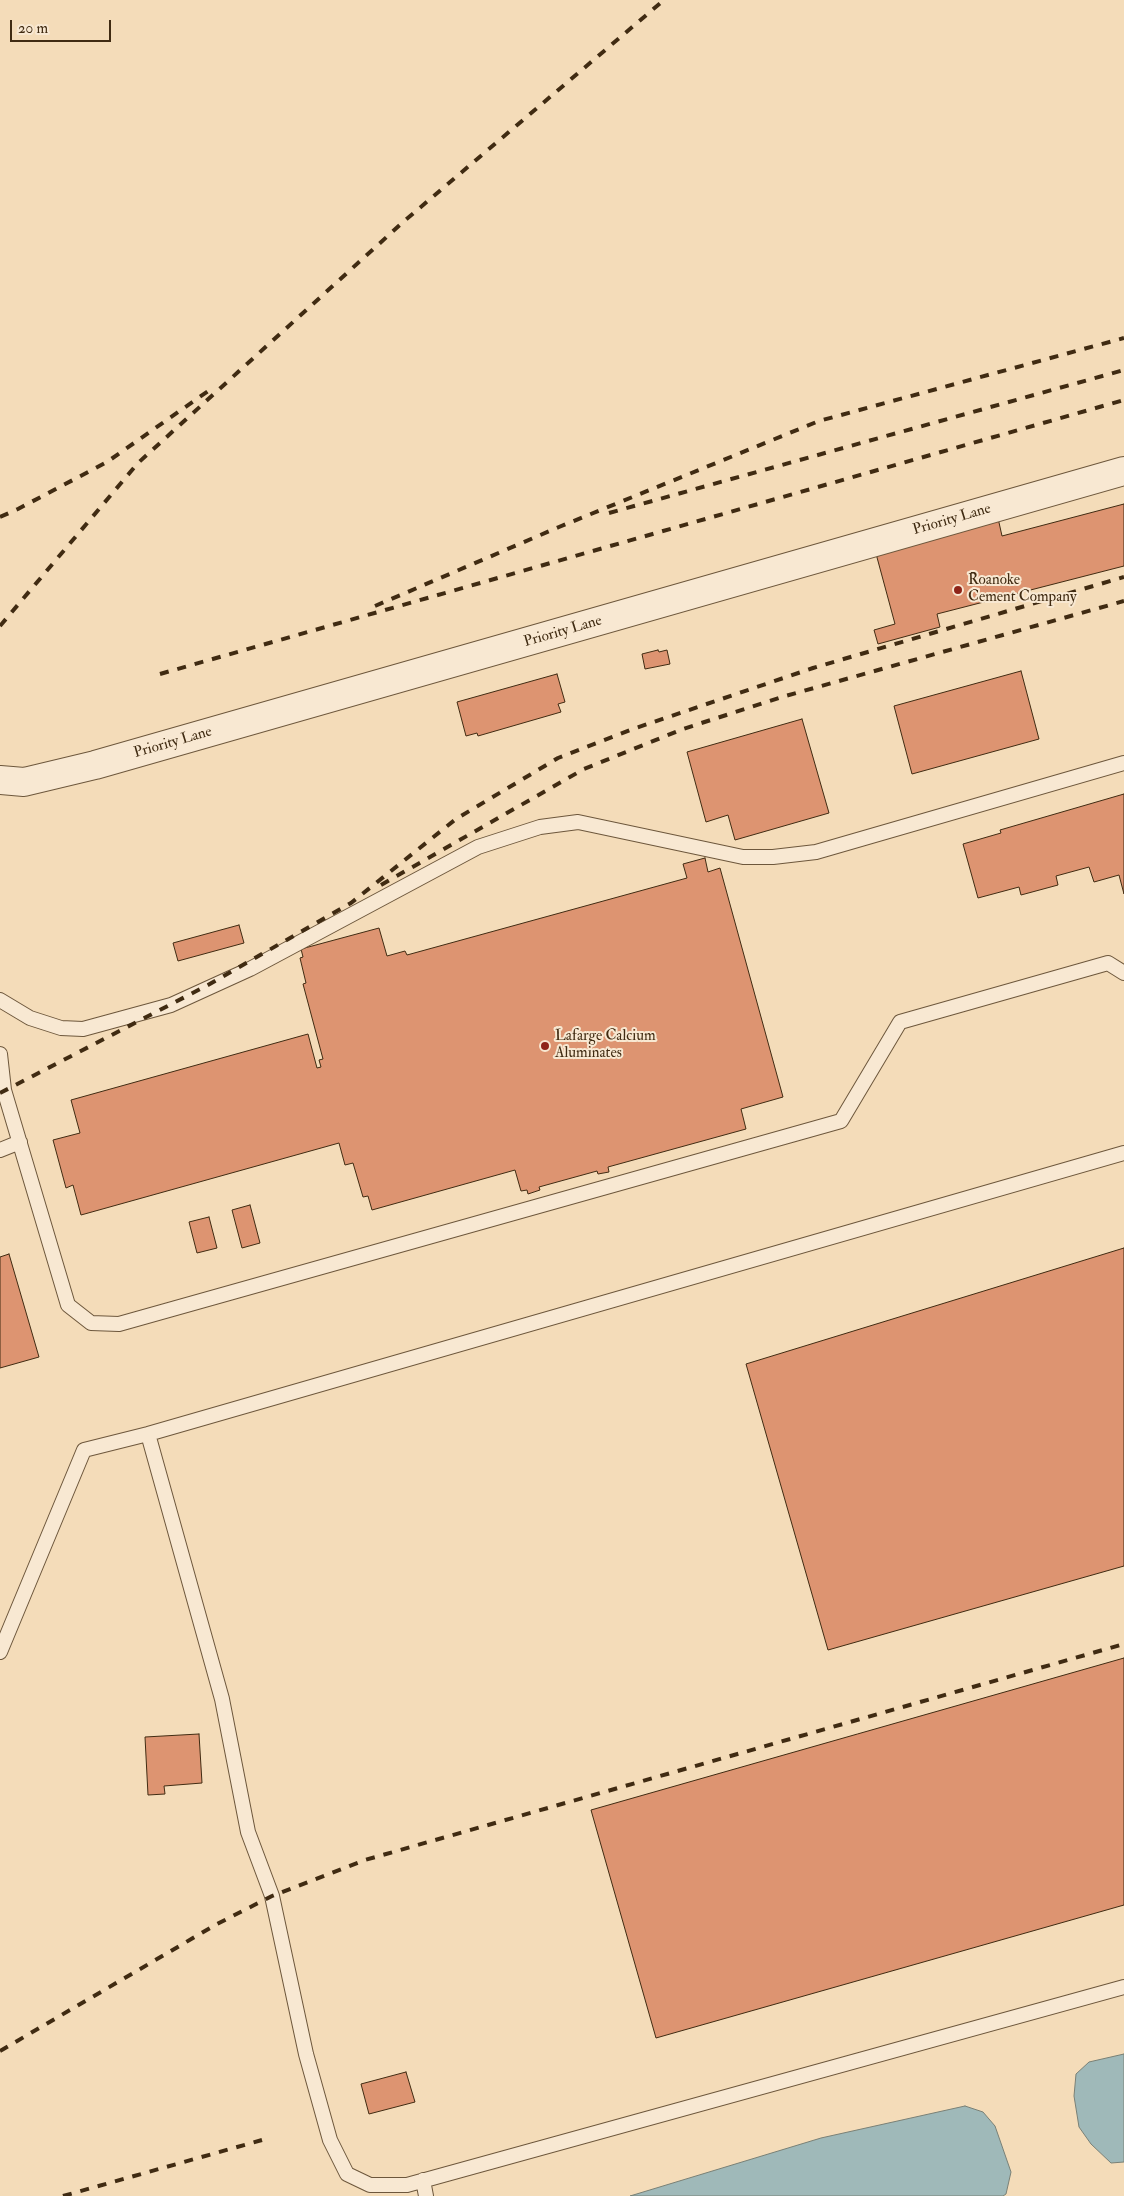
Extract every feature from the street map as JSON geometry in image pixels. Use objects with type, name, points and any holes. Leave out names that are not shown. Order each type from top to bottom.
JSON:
[{"type":"street","name":"Priority Lane","points":[[0,780],[24,782],[95,766],[1124,471]]},
{"type":"lane","points":[[0,1000],[30,1018],[61,1028],[83,1029],[170,1005],[250,969],[478,847],[540,826],[578,822],[743,857],[773,857],[816,852],[1124,763]]},
{"type":"lane","points":[[0,1054],[4,1090],[68,1305],[92,1323],[119,1324],[841,1121],[900,1022],[1108,963],[1124,973]]},
{"type":"lane","points":[[0,1150],[20,1142]]},
{"type":"lane","points":[[0,1652],[84,1450],[148,1434],[1124,1153]]},
{"type":"lane","points":[[148,1434],[222,1699],[248,1832],[272,1896],[306,2054],[330,2140],[347,2174],[370,2185],[407,2185],[1124,1987]]},
{"type":"lane","points":[[423,2180],[426,2196]]},
{"type":"water","points":[[1124,2054],[1124,2162],[1111,2163],[1091,2144],[1079,2127],[1074,2096],[1076,2074],[1089,2062]]},
{"type":"water","points":[[965,2106],[983,2112],[995,2126],[1011,2172],[1006,2194],[1003,2196],[630,2196],[821,2138]]},
{"type":"building","name":"Roanoke Cement Company","points":[[1124,504],[1124,566],[937,614],[940,627],[878,644],[874,630],[895,624],[875,550],[998,518],[1002,536]]},
{"type":"building","points":[[658,650],[659,652],[667,650],[670,664],[645,669],[642,654]]},
{"type":"building","points":[[1021,671],[1039,739],[912,774],[894,706]]},
{"type":"building","points":[[557,674],[565,702],[558,704],[561,712],[478,736],[477,733],[466,736],[457,702]]},
{"type":"building","points":[[802,719],[829,813],[735,840],[728,815],[706,822],[687,752]]},
{"type":"building","points":[[1124,794],[1124,894],[1119,875],[1094,882],[1089,867],[1056,876],[1058,885],[1021,895],[1019,887],[978,898],[963,844],[1001,833],[1000,830]]},
{"type":"building","name":"Lafarge Calcium Aluminates","points":[[705,858],[708,872],[720,868],[783,1097],[741,1109],[746,1129],[608,1167],[609,1172],[598,1174],[597,1171],[539,1187],[540,1190],[528,1194],[527,1190],[521,1191],[515,1170],[372,1210],[368,1196],[363,1197],[353,1163],[345,1165],[339,1143],[81,1215],[73,1185],[66,1188],[53,1140],[80,1133],[71,1100],[308,1034],[317,1068],[321,1067],[319,1060],[323,1059],[303,984],[306,983],[300,958],[303,957],[301,949],[379,928],[387,956],[405,951],[407,955],[687,878],[683,864]]},
{"type":"building","points":[[239,925],[244,943],[178,961],[173,943]]},
{"type":"building","points":[[250,1205],[260,1243],[242,1248],[232,1210]]},
{"type":"building","points":[[209,1217],[217,1248],[197,1253],[189,1222]]},
{"type":"building","points":[[1124,1248],[1124,1566],[828,1650],[746,1364]]},
{"type":"building","points":[[9,1254],[39,1357],[0,1368],[0,1257]]},
{"type":"building","points":[[1124,1658],[1124,1905],[656,2038],[591,1810]]},
{"type":"building","points":[[199,1734],[202,1783],[164,1786],[165,1794],[148,1795],[145,1737]]},
{"type":"building","points":[[406,2072],[415,2102],[369,2114],[361,2084]]},
{"type":"railway","points":[[0,626],[138,463],[402,223],[664,0]]},
{"type":"railway","points":[[375,606],[559,527],[819,421],[1124,338]]},
{"type":"railway","points":[[609,513],[1124,370]]},
{"type":"railway","points":[[0,517],[107,462],[211,389]]},
{"type":"railway","points":[[160,674],[1124,400]]},
{"type":"railway","points":[[0,1093],[208,985],[351,903],[456,819],[558,758],[630,730],[813,668],[1124,577]]},
{"type":"railway","points":[[381,885],[584,769],[683,729],[782,697],[1124,601]]},
{"type":"railway","points":[[0,2051],[217,1924],[272,1896],[365,1860],[1124,1644]]},
{"type":"railway","points":[[63,2196],[262,2140]]},
{"type":"place","name":"Roanoke Cement Company","points":[[958,590]]},
{"type":"place","name":"Lafarge Calcium Aluminates","points":[[545,1046]]}]
